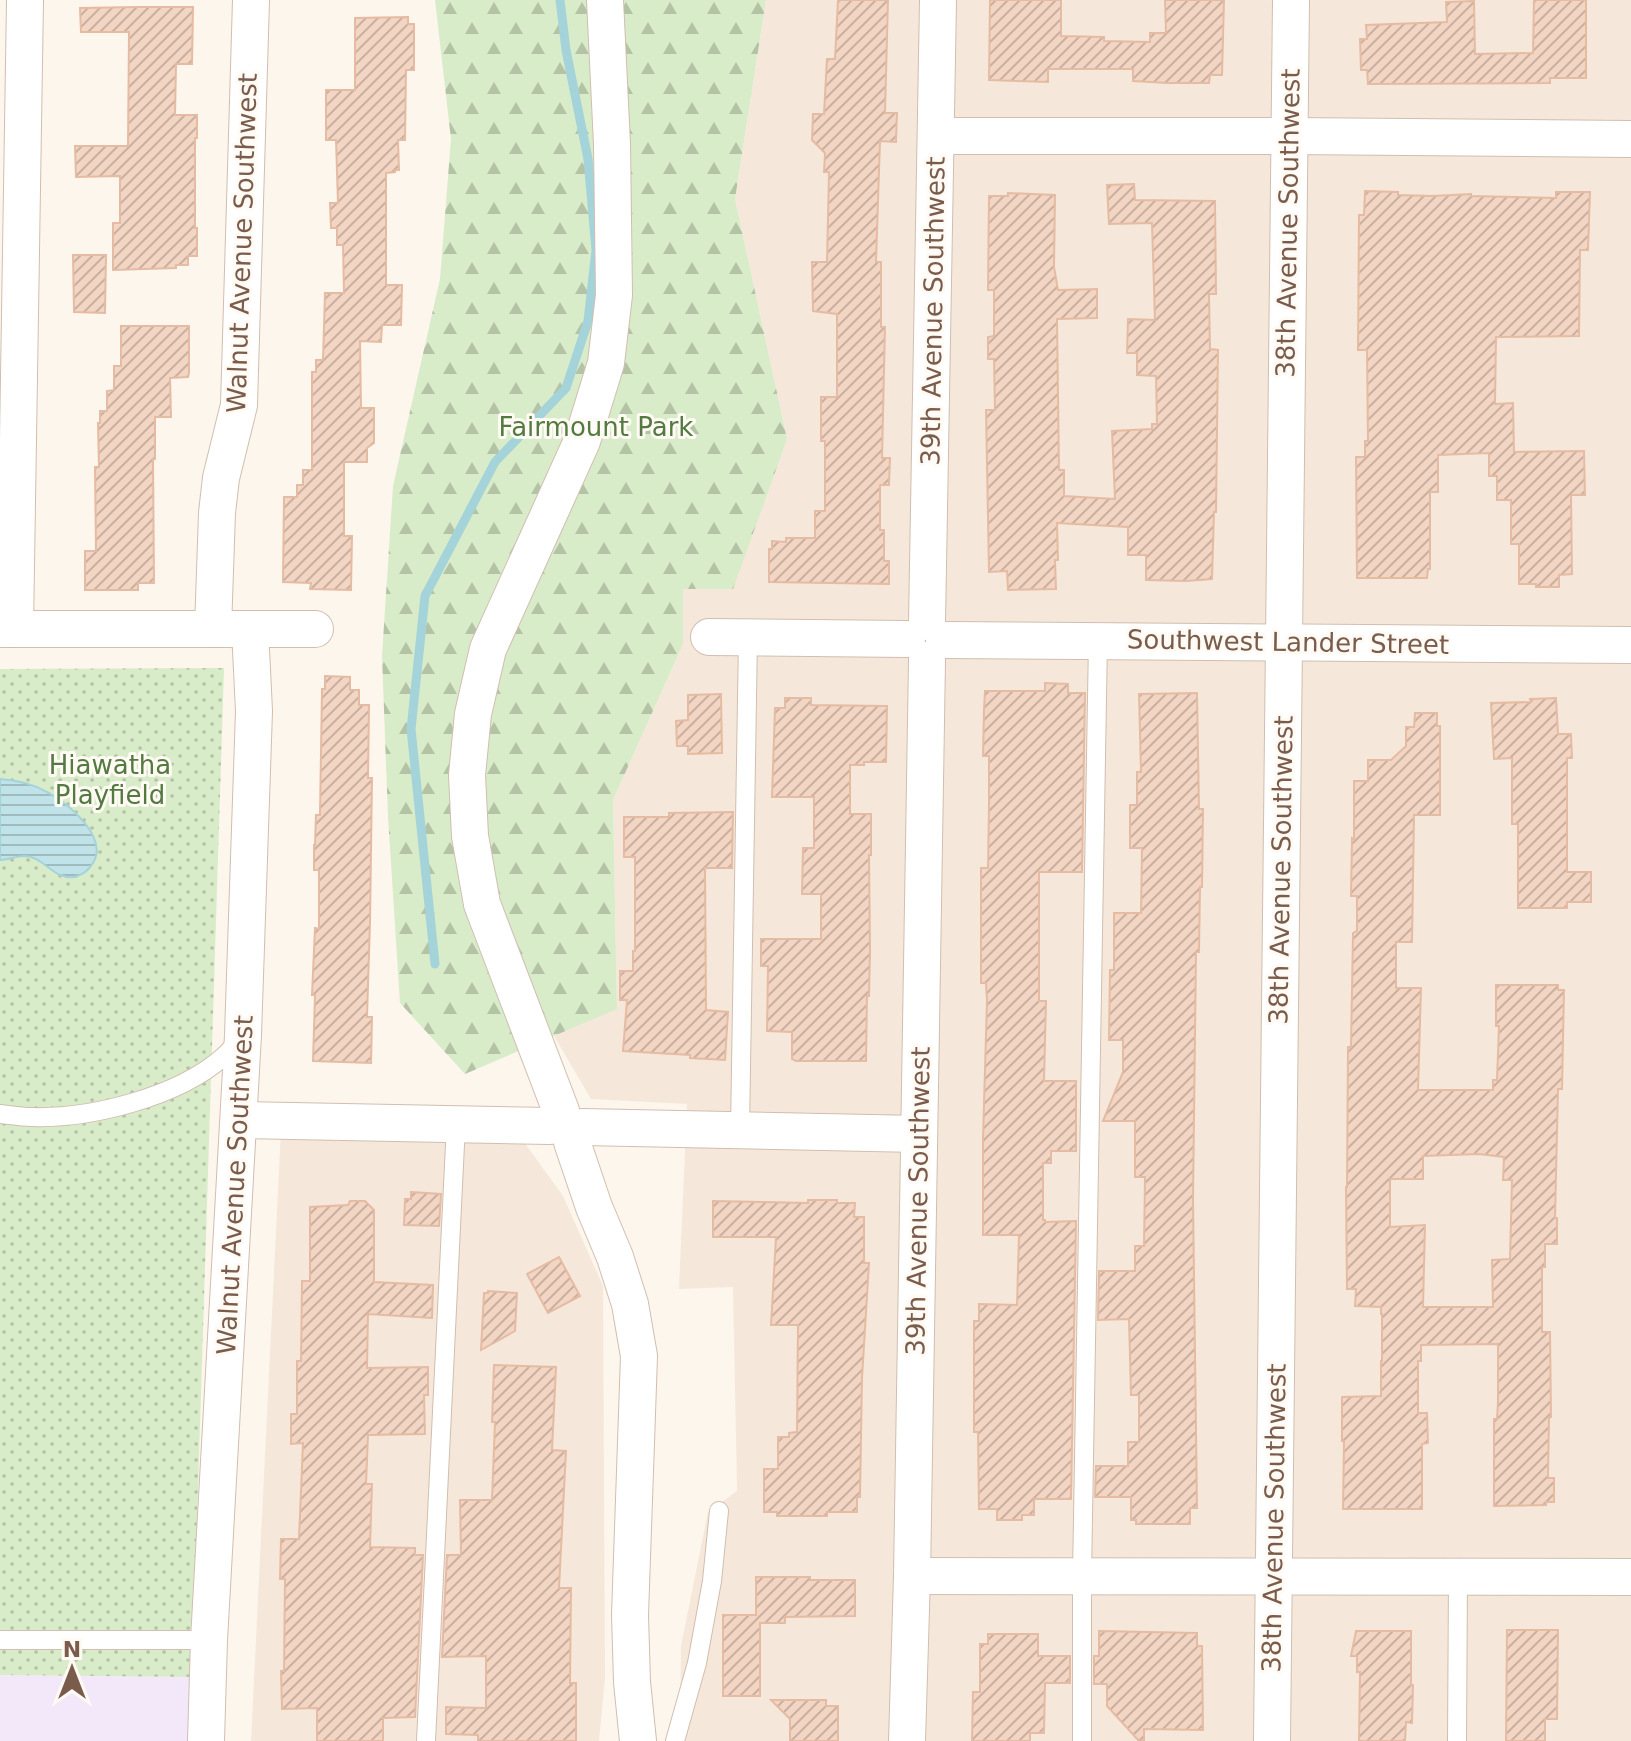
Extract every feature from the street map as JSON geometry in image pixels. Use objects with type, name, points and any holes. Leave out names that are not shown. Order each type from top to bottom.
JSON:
[{"type":"street","points":[[25,0],[8,629],[315,629]]},
{"type":"street","name":"Walnut Avenue Southwest","points":[[213,629],[221,478],[239,405],[251,0]]},
{"type":"street","points":[[605,0],[612,144],[614,295],[606,363],[582,441],[488,649],[473,714],[467,775],[470,836],[482,904],[630,1304],[639,1356],[630,1615],[638,1741]]},
{"type":"street","name":"39th Avenue Southwest","points":[[907,1741],[938,0]]},
{"type":"street","name":"38th Avenue Southwest","points":[[1272,1741],[1291,0]]},
{"type":"street","points":[[936,136],[1631,139]]},
{"type":"street","name":"Walnut Avenue Southwest","points":[[206,1741],[209,1640],[240,1120],[254,711],[250,629]]},
{"type":"street","name":"Southwest Lander Street","points":[[709,637],[1631,645]]},
{"type":"street","points":[[240,1120],[919,1134]]},
{"type":"street","points":[[912,1576],[1631,1577]]},
{"type":"lane","points":[[740,1130],[748,637]]},
{"type":"lane","points":[[1082,1741],[1098,640]]},
{"type":"lane","points":[[0,1114],[31,1117],[77,1114],[145,1100],[223,1058],[243,1035]]},
{"type":"lane","points":[[426,1741],[456,1124]]},
{"type":"lane","points":[[675,1741],[697,1663],[712,1581],[719,1511]]},
{"type":"lane","points":[[1457,1741],[1458,1577]]},
{"type":"lane","points":[[0,1640],[209,1640]]},
{"type":"shaded area","points":[[766,0],[1631,0],[1631,1741],[680,1741],[681,1646],[708,1512],[737,1491],[733,1287],[679,1289],[687,1104],[591,1099],[554,1036],[617,1008],[613,800],[683,644],[683,589],[787,439],[735,199]]},
{"type":"shaded area","points":[[281,1129],[524,1142],[563,1196],[603,1286],[605,1677],[599,1741],[251,1741]]},
{"type":"shaded area","points":[[0,1675],[192,1677],[191,1741],[0,1741]]},
{"type":"green space","name":"Fairmount Park","points":[[435,0],[766,0],[735,199],[787,439],[733,589],[683,589],[683,644],[613,800],[617,1009],[465,1074],[400,1003],[382,656],[393,486],[440,279],[451,139]]},
{"type":"green space","name":"Hiawatha Playfield","points":[[224,668],[192,1677],[0,1675],[0,669]]},
{"type":"water","points":[[0,779],[42,789],[75,812],[96,842],[93,863],[87,870],[67,877],[31,857],[0,860]]},
{"type":"building","points":[[838,0],[888,0],[885,113],[897,113],[896,142],[880,141],[876,262],[881,262],[881,327],[885,327],[882,458],[890,458],[889,485],[880,485],[880,530],[884,530],[884,561],[889,561],[889,584],[769,582],[769,549],[772,549],[772,541],[815,538],[815,511],[825,511],[825,441],[821,441],[821,397],[837,397],[837,314],[813,311],[812,262],[827,262],[829,172],[824,172],[825,153],[812,140],[813,114],[824,114],[827,59],[835,59]]},
{"type":"building","points":[[990,0],[1061,0],[1061,36],[1150,42],[1150,33],[1166,33],[1165,0],[1224,0],[1222,75],[1210,75],[1209,83],[1168,83],[1133,81],[1133,69],[1048,69],[1048,82],[989,80]]},
{"type":"building","points":[[1534,0],[1586,0],[1586,78],[1550,78],[1550,83],[1368,84],[1367,70],[1361,70],[1360,39],[1367,39],[1366,25],[1447,22],[1446,2],[1474,1],[1475,54],[1533,53]]},
{"type":"building","points":[[193,7],[192,64],[176,64],[175,115],[197,115],[197,256],[188,256],[188,265],[176,265],[176,268],[113,270],[113,223],[120,223],[120,176],[76,177],[75,146],[128,146],[129,32],[81,32],[80,8]]},
{"type":"building","points":[[408,17],[408,24],[414,24],[414,70],[406,70],[405,140],[398,140],[399,170],[386,173],[386,285],[402,285],[401,325],[382,325],[381,342],[360,341],[361,408],[374,408],[374,443],[367,448],[367,462],[344,462],[344,536],[352,536],[351,590],[310,589],[311,583],[283,582],[284,497],[297,497],[297,485],[303,485],[303,470],[312,470],[312,372],[316,372],[316,360],[323,360],[325,293],[344,293],[343,245],[337,245],[337,228],[331,228],[330,203],[338,203],[336,140],[326,140],[326,90],[355,90],[355,18]]},
{"type":"building","points":[[1134,184],[1135,200],[1215,201],[1216,294],[1209,294],[1210,349],[1218,350],[1212,579],[1146,580],[1146,555],[1128,555],[1128,527],[1057,523],[1056,589],[1008,590],[1007,571],[989,572],[986,410],[995,410],[994,359],[988,359],[988,337],[994,336],[994,290],[988,290],[989,196],[1008,196],[1008,193],[1055,195],[1054,267],[1058,290],[1097,289],[1097,318],[1057,319],[1059,470],[1064,470],[1064,496],[1115,499],[1112,431],[1152,429],[1152,424],[1157,424],[1156,376],[1137,375],[1137,353],[1127,353],[1128,319],[1155,320],[1152,223],[1109,224],[1107,185]]},
{"type":"building","points":[[1365,191],[1398,192],[1398,195],[1556,198],[1556,192],[1590,192],[1588,250],[1580,250],[1579,336],[1496,337],[1495,404],[1513,403],[1514,452],[1584,451],[1585,495],[1571,495],[1572,574],[1559,575],[1559,587],[1519,584],[1519,544],[1511,544],[1511,500],[1497,500],[1497,476],[1489,476],[1489,453],[1438,455],[1438,492],[1430,492],[1430,569],[1427,578],[1357,578],[1356,457],[1365,457],[1365,441],[1368,441],[1367,350],[1358,350],[1359,215],[1364,215]]},
{"type":"building","points":[[73,255],[106,255],[105,313],[74,312]]},
{"type":"building","points":[[121,326],[189,326],[189,373],[188,377],[170,378],[171,417],[155,417],[154,583],[138,583],[138,590],[85,590],[85,551],[96,551],[98,423],[100,411],[107,411],[107,391],[114,390],[114,366],[121,366]]},
{"type":"building","points":[[325,676],[350,677],[350,690],[359,690],[359,705],[369,705],[368,778],[372,778],[367,1017],[372,1017],[371,1063],[313,1061],[315,928],[319,929],[319,870],[314,870],[314,845],[316,815],[320,815],[322,689],[325,689]]},
{"type":"building","points":[[1045,683],[1068,684],[1068,693],[1085,693],[1082,872],[1039,872],[1039,1001],[1046,1001],[1044,1081],[1076,1081],[1076,1151],[1051,1151],[1051,1163],[1043,1163],[1043,1220],[1076,1221],[1071,1499],[1034,1499],[1034,1515],[1022,1515],[1022,1520],[997,1520],[997,1509],[979,1509],[978,1432],[974,1432],[974,1321],[979,1321],[979,1304],[1017,1305],[1019,1235],[983,1235],[987,1001],[986,983],[981,983],[981,868],[988,868],[989,805],[989,756],[983,756],[985,691],[1045,691]]},
{"type":"building","points":[[1197,693],[1199,809],[1203,809],[1199,952],[1196,952],[1193,1200],[1197,1508],[1190,1508],[1190,1524],[1136,1524],[1136,1520],[1131,1520],[1131,1497],[1095,1497],[1096,1466],[1128,1466],[1128,1442],[1139,1442],[1139,1395],[1131,1395],[1129,1319],[1098,1320],[1099,1271],[1135,1271],[1135,1246],[1144,1246],[1145,1177],[1135,1177],[1135,1121],[1103,1121],[1123,1072],[1123,1040],[1109,1040],[1114,913],[1141,913],[1142,848],[1130,848],[1130,805],[1137,805],[1137,772],[1141,772],[1139,694]]},
{"type":"building","points":[[721,694],[722,753],[688,754],[688,746],[677,746],[676,721],[688,720],[688,695]]},
{"type":"building","points":[[785,698],[811,698],[811,705],[887,706],[886,762],[850,765],[850,814],[871,814],[866,1061],[796,1061],[792,1059],[792,1032],[767,1031],[768,966],[761,966],[761,939],[821,939],[821,894],[802,894],[803,848],[814,848],[814,797],[772,797],[775,708],[785,708]]},
{"type":"building","points":[[1556,698],[1558,734],[1571,734],[1572,758],[1567,758],[1567,872],[1591,872],[1591,902],[1567,902],[1567,908],[1518,908],[1518,824],[1512,824],[1512,758],[1494,759],[1491,703]]},
{"type":"building","points":[[1415,713],[1437,713],[1437,726],[1440,726],[1440,815],[1414,815],[1412,942],[1396,942],[1396,988],[1421,988],[1418,1090],[1493,1090],[1493,1080],[1497,1080],[1499,1026],[1496,1026],[1496,985],[1558,985],[1558,990],[1564,990],[1562,1089],[1558,1089],[1557,1244],[1545,1244],[1545,1267],[1542,1267],[1542,1332],[1550,1332],[1548,1478],[1554,1478],[1554,1502],[1546,1502],[1546,1505],[1494,1506],[1498,1344],[1421,1345],[1418,1413],[1427,1413],[1428,1443],[1422,1444],[1422,1509],[1343,1509],[1342,1397],[1381,1396],[1382,1361],[1381,1307],[1355,1306],[1356,1289],[1347,1289],[1348,1047],[1351,1047],[1353,933],[1357,931],[1357,896],[1351,896],[1354,781],[1368,781],[1368,760],[1391,760],[1406,746],[1406,727],[1414,727]],"holes":[[[1479,1154],[1504,1157],[1503,1180],[1512,1180],[1510,1259],[1492,1260],[1493,1307],[1423,1307],[1425,1225],[1390,1227],[1390,1179],[1423,1179],[1423,1156]]]},
{"type":"building","points":[[733,812],[732,868],[705,868],[706,1010],[728,1012],[725,1060],[623,1051],[627,1000],[620,1000],[620,971],[633,971],[635,951],[635,857],[624,857],[624,817]]},
{"type":"building","points":[[411,1192],[441,1194],[439,1226],[404,1225],[405,1199],[411,1199]]},
{"type":"building","points":[[808,1200],[855,1203],[854,1217],[864,1217],[864,1263],[869,1263],[862,1378],[860,1497],[857,1497],[857,1512],[827,1512],[827,1516],[777,1516],[777,1512],[764,1512],[764,1469],[778,1469],[778,1437],[789,1437],[789,1433],[797,1432],[798,1325],[771,1325],[776,1237],[713,1237],[713,1201],[808,1203]]},
{"type":"building","points":[[350,1201],[365,1201],[374,1210],[374,1282],[433,1285],[432,1318],[368,1314],[367,1368],[428,1367],[428,1395],[424,1395],[425,1434],[368,1435],[366,1484],[372,1484],[370,1547],[415,1548],[415,1555],[423,1555],[415,1717],[383,1718],[383,1741],[317,1741],[317,1708],[282,1709],[285,1579],[280,1579],[281,1539],[299,1539],[303,1443],[291,1444],[291,1414],[297,1414],[302,1281],[310,1281],[310,1207],[348,1205]]},
{"type":"building","points":[[559,1257],[580,1296],[548,1313],[527,1274]]},
{"type":"building","points":[[484,1293],[517,1293],[515,1331],[481,1350]]},
{"type":"building","points":[[494,1365],[556,1367],[552,1450],[566,1451],[559,1588],[571,1588],[570,1683],[576,1683],[576,1741],[478,1741],[478,1735],[446,1734],[446,1707],[486,1708],[486,1656],[442,1657],[447,1555],[461,1555],[460,1500],[492,1500]]},
{"type":"building","points":[[756,1577],[855,1580],[855,1616],[785,1617],[785,1623],[760,1623],[760,1696],[723,1696],[723,1615],[756,1615]]},
{"type":"building","points":[[1507,1630],[1558,1630],[1557,1719],[1545,1719],[1545,1741],[1506,1741]]},
{"type":"building","points":[[1099,1631],[1197,1633],[1197,1646],[1202,1646],[1203,1730],[1144,1729],[1144,1741],[1139,1741],[1107,1706],[1107,1684],[1094,1684],[1094,1656],[1099,1656]]},
{"type":"building","points":[[1356,1631],[1411,1631],[1412,1723],[1406,1722],[1405,1741],[1359,1741],[1360,1672],[1357,1672],[1357,1656],[1351,1656]]},
{"type":"building","points":[[988,1634],[1038,1634],[1038,1656],[1070,1656],[1070,1683],[1045,1683],[1044,1733],[1030,1733],[1030,1741],[972,1741],[973,1692],[980,1692],[980,1644],[988,1644]]},
{"type":"building","points":[[771,1700],[826,1700],[826,1706],[838,1706],[838,1741],[790,1741],[790,1719]]},
{"type":"waterway","points":[[435,964],[411,729],[425,596],[495,462],[566,388],[588,321],[596,250],[588,159],[566,50],[560,0]]}]
